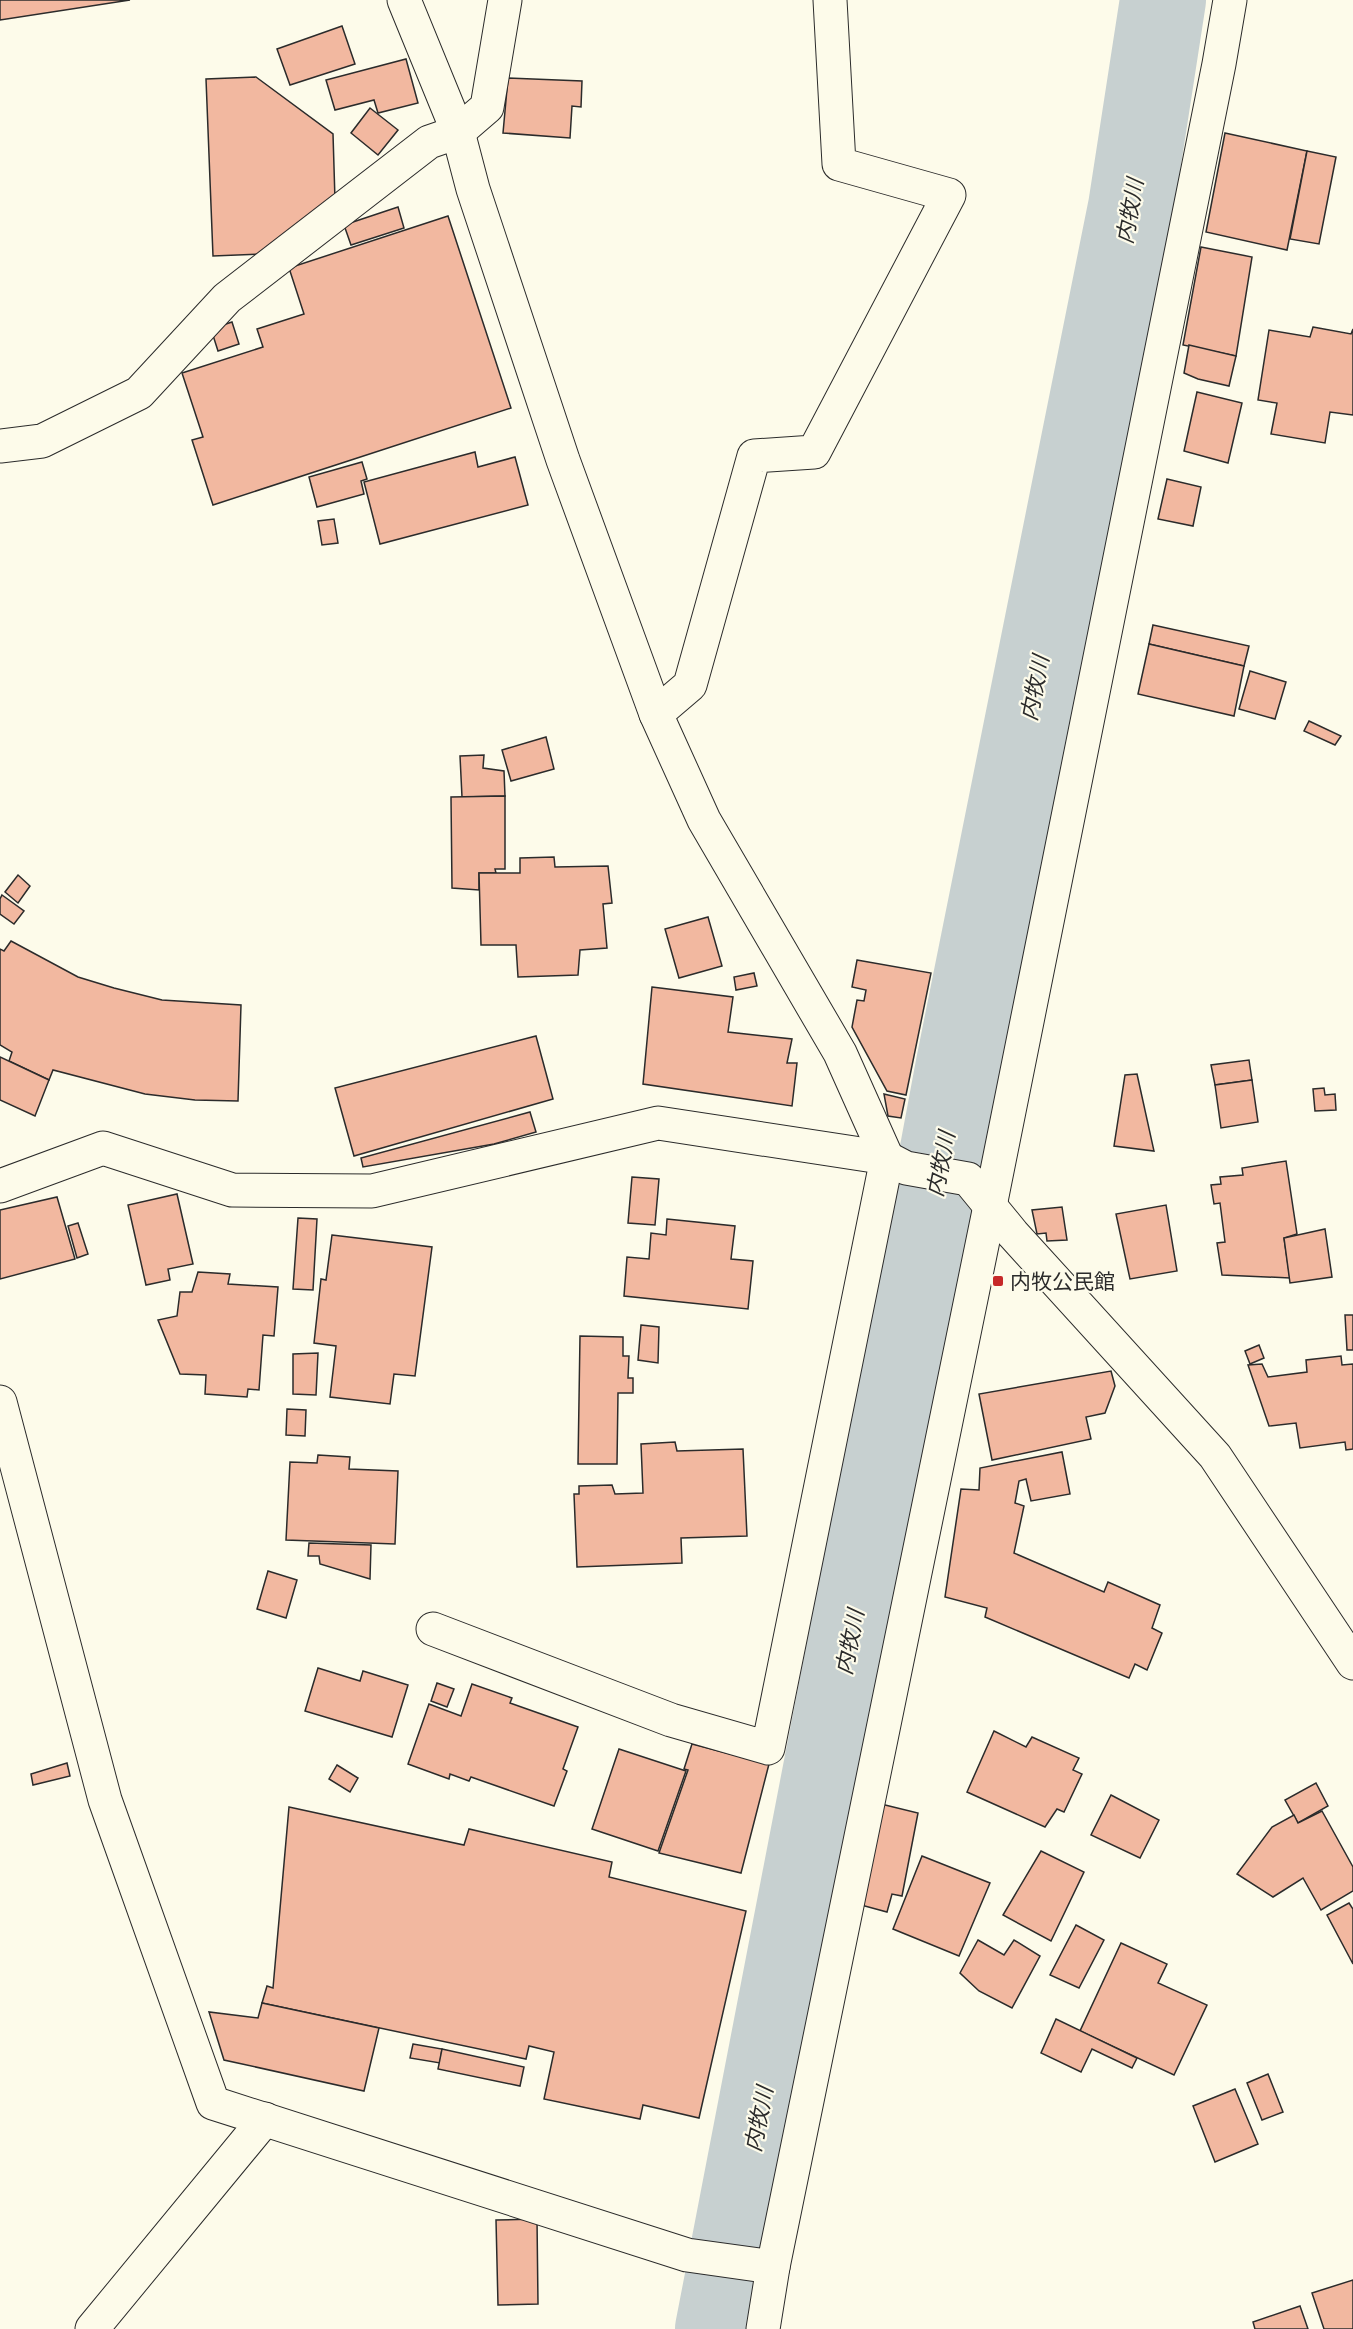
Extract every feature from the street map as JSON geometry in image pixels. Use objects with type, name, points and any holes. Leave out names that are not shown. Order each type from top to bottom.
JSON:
[{"type":"street","points":[[404,0],[458,132],[473,189],[563,460],[656,714],[704,820],[840,1053],[896,1163],[768,1748],[671,1720],[433,1629]]},
{"type":"street","points":[[0,446],[42,441],[140,393],[227,298],[429,142],[458,132],[487,107],[505,0]]},
{"type":"street","points":[[656,714],[690,685],[754,456],[814,452],[949,195],[839,164],[830,0]]},
{"type":"street","points":[[763,2329],[763,2267],[990,1206],[1230,0]]},
{"type":"street","points":[[0,1185],[103,1148],[232,1190],[372,1191],[658,1123],[896,1163],[968,1179],[1013,1234],[1215,1455],[1353,1663]]},
{"type":"street","points":[[0,1402],[105,1800],[213,2103],[687,2255],[763,2267]]},
{"type":"street","points":[[92,2329],[265,2119]]},
{"type":"building","points":[[0,0],[130,0],[0,20]]},
{"type":"building","points":[[342,26],[355,64],[290,85],[277,49]]},
{"type":"building","points":[[406,59],[418,103],[378,113],[374,100],[335,110],[326,80]]},
{"type":"building","points":[[256,77],[333,134],[335,200],[263,254],[213,256],[206,79]]},
{"type":"building","points":[[508,78],[582,81],[581,107],[572,106],[570,138],[503,133]]},
{"type":"building","points":[[370,108],[398,130],[378,155],[351,133]]},
{"type":"building","points":[[1225,133],[1307,151],[1287,250],[1206,232]]},
{"type":"building","points":[[1307,151],[1336,157],[1319,244],[1290,239]]},
{"type":"building","points":[[398,207],[404,228],[351,245],[344,225]]},
{"type":"building","points":[[448,216],[511,408],[213,505],[192,440],[203,437],[182,373],[263,347],[257,329],[304,314],[289,268]]},
{"type":"building","points":[[1201,247],[1252,257],[1236,356],[1183,345]]},
{"type":"building","points":[[232,322],[239,344],[218,351],[211,329]]},
{"type":"building","points":[[1313,327],[1351,334],[1353,329],[1353,415],[1330,412],[1325,443],[1271,434],[1277,403],[1258,400],[1269,330],[1310,337]]},
{"type":"building","points":[[1189,345],[1236,356],[1229,386],[1198,379],[1184,373]]},
{"type":"building","points":[[1197,392],[1242,403],[1228,463],[1184,451]]},
{"type":"building","points":[[475,452],[478,467],[515,457],[528,505],[380,544],[364,482]]},
{"type":"building","points":[[362,462],[367,479],[361,481],[364,494],[317,507],[309,477]]},
{"type":"building","points":[[1167,479],[1201,487],[1193,526],[1158,519]]},
{"type":"building","points":[[334,519],[338,543],[322,545],[318,521]]},
{"type":"building","points":[[1153,625],[1249,646],[1244,666],[1149,644]]},
{"type":"building","points":[[1149,644],[1244,666],[1234,716],[1138,694]]},
{"type":"building","points":[[1250,671],[1286,682],[1275,719],[1239,709]]},
{"type":"building","points":[[1309,721],[1341,736],[1335,745],[1304,731]]},
{"type":"building","points":[[546,737],[554,769],[511,781],[502,750]]},
{"type":"building","points":[[484,755],[483,768],[504,771],[505,796],[462,797],[460,756]]},
{"type":"building","points":[[505,796],[505,869],[495,869],[496,873],[479,873],[479,890],[452,888],[451,797]]},
{"type":"building","points":[[554,857],[555,867],[608,866],[612,903],[603,904],[607,948],[580,950],[578,975],[518,977],[516,945],[481,945],[479,873],[520,873],[520,858]]},
{"type":"building","points":[[18,875],[30,886],[18,903],[5,892]]},
{"type":"building","points":[[2,895],[24,911],[14,924],[0,914]]},
{"type":"building","points":[[708,917],[722,966],[679,978],[665,929]]},
{"type":"building","points":[[11,941],[78,977],[114,988],[162,1000],[241,1005],[238,1101],[195,1100],[145,1094],[53,1070],[49,1080],[9,1061],[12,1052],[0,1045],[0,949],[4,951]]},
{"type":"building","points":[[857,960],[931,973],[906,1095],[887,1091],[852,1027],[857,1000],[864,1001],[866,990],[852,987]]},
{"type":"building","points":[[754,973],[757,986],[736,990],[734,977]]},
{"type":"building","points":[[652,987],[733,997],[728,1032],[792,1039],[787,1063],[797,1063],[792,1106],[643,1084]]},
{"type":"building","points":[[536,1036],[553,1099],[354,1156],[335,1088]]},
{"type":"building","points":[[0,1057],[49,1080],[35,1116],[0,1100]]},
{"type":"building","points":[[1249,1060],[1252,1080],[1215,1085],[1211,1065]]},
{"type":"building","points":[[1137,1074],[1154,1151],[1114,1146],[1125,1075]]},
{"type":"building","points":[[1252,1080],[1258,1122],[1221,1128],[1215,1085]]},
{"type":"building","points":[[1324,1088],[1325,1095],[1335,1094],[1336,1110],[1315,1111],[1313,1089]]},
{"type":"building","points":[[884,1094],[905,1099],[901,1118],[888,1116]]},
{"type":"building","points":[[530,1112],[536,1132],[494,1144],[363,1167],[361,1158]]},
{"type":"building","points":[[1286,1161],[1297,1234],[1284,1238],[1290,1278],[1222,1275],[1217,1243],[1225,1242],[1220,1203],[1214,1204],[1211,1185],[1221,1184],[1220,1177],[1243,1175],[1242,1168]]},
{"type":"building","points":[[632,1177],[659,1179],[655,1225],[628,1223]]},
{"type":"building","points":[[177,1194],[193,1264],[168,1269],[170,1280],[146,1285],[128,1205]]},
{"type":"building","points":[[57,1197],[75,1259],[0,1279],[0,1210]]},
{"type":"building","points":[[1166,1205],[1177,1271],[1130,1279],[1116,1214]]},
{"type":"building","points":[[1062,1207],[1067,1240],[1047,1241],[1046,1233],[1037,1234],[1032,1210]]},
{"type":"building","points":[[298,1218],[317,1219],[313,1290],[293,1289]]},
{"type":"building","points":[[667,1219],[735,1226],[731,1259],[753,1261],[748,1309],[624,1296],[627,1257],[649,1259],[651,1233],[666,1235]]},
{"type":"building","points":[[78,1223],[88,1254],[77,1258],[68,1226]]},
{"type":"building","points":[[1325,1229],[1332,1277],[1290,1283],[1284,1238]]},
{"type":"building","points":[[332,1235],[432,1247],[415,1376],[394,1374],[390,1404],[330,1397],[336,1346],[314,1343],[321,1279],[326,1280]]},
{"type":"building","points":[[198,1272],[230,1274],[228,1284],[278,1287],[274,1336],[263,1335],[259,1390],[248,1389],[247,1397],[205,1394],[206,1375],[180,1374],[158,1320],[177,1316],[180,1292],[192,1292]]},
{"type":"building","points":[[1345,1315],[1353,1315],[1353,1350],[1347,1350]]},
{"type":"building","points":[[641,1325],[659,1327],[658,1363],[638,1360]]},
{"type":"building","points":[[580,1336],[623,1337],[623,1356],[629,1356],[628,1378],[633,1378],[633,1393],[618,1393],[617,1464],[578,1464]]},
{"type":"building","points":[[1259,1345],[1264,1358],[1250,1364],[1245,1351]]},
{"type":"building","points":[[318,1353],[316,1395],[293,1394],[293,1354]]},
{"type":"building","points":[[1341,1356],[1342,1365],[1353,1364],[1353,1449],[1346,1450],[1345,1442],[1300,1448],[1296,1423],[1269,1426],[1248,1365],[1262,1364],[1268,1377],[1307,1372],[1306,1360]]},
{"type":"building","points":[[1111,1371],[1115,1386],[1105,1413],[1086,1417],[1091,1439],[992,1460],[979,1394]]},
{"type":"building","points":[[287,1409],[306,1410],[305,1436],[286,1435]]},
{"type":"building","points":[[675,1442],[677,1451],[743,1449],[747,1536],[681,1538],[682,1563],[577,1567],[574,1494],[579,1494],[579,1486],[612,1485],[615,1494],[643,1493],[641,1444]]},
{"type":"building","points":[[1062,1452],[1070,1494],[1031,1501],[1026,1479],[1019,1481],[1015,1503],[1024,1506],[1014,1553],[1104,1592],[1108,1582],[1160,1605],[1152,1628],[1162,1633],[1147,1670],[1135,1664],[1129,1678],[985,1617],[987,1608],[945,1597],[961,1489],[979,1490],[980,1468]]},
{"type":"building","points":[[318,1455],[350,1457],[349,1469],[398,1471],[395,1544],[286,1540],[290,1462],[317,1463]]},
{"type":"building","points":[[309,1543],[371,1545],[370,1579],[320,1564],[319,1556],[308,1556]]},
{"type":"building","points":[[268,1571],[297,1580],[286,1618],[257,1609]]},
{"type":"building","points":[[318,1668],[360,1681],[363,1671],[408,1685],[392,1737],[305,1711]]},
{"type":"building","points":[[437,1683],[454,1689],[447,1707],[431,1701]]},
{"type":"building","points":[[472,1684],[512,1698],[510,1703],[578,1727],[563,1769],[567,1771],[554,1806],[471,1777],[469,1781],[450,1774],[449,1779],[408,1764],[429,1704],[461,1716]]},
{"type":"building","points":[[994,1731],[1026,1747],[1032,1737],[1079,1758],[1073,1770],[1082,1774],[1064,1812],[1057,1809],[1045,1827],[967,1792]]},
{"type":"building","points":[[692,1744],[769,1764],[741,1873],[659,1853],[688,1770],[684,1769]]},
{"type":"building","points":[[619,1749],[686,1771],[658,1851],[592,1829]]},
{"type":"building","points":[[67,1763],[70,1776],[33,1785],[31,1774]]},
{"type":"building","points":[[337,1765],[358,1778],[350,1792],[329,1779]]},
{"type":"building","points":[[1316,1783],[1328,1806],[1298,1823],[1285,1800]]},
{"type":"building","points":[[1111,1795],[1159,1820],[1140,1858],[1091,1835]]},
{"type":"building","points":[[881,1804],[918,1813],[902,1896],[892,1894],[887,1912],[861,1905]]},
{"type":"building","points":[[289,1807],[464,1845],[469,1829],[612,1862],[609,1877],[746,1911],[699,2118],[643,2105],[640,2119],[544,2099],[554,2052],[529,2046],[526,2059],[262,2003],[267,1986],[273,1988]]},
{"type":"building","points":[[1322,1811],[1353,1867],[1353,1891],[1321,1910],[1303,1878],[1273,1897],[1237,1874],[1272,1827],[1294,1815],[1298,1823]]},
{"type":"building","points":[[1041,1851],[1084,1872],[1051,1941],[1003,1915]]},
{"type":"building","points":[[922,1856],[990,1883],[959,1956],[893,1929]]},
{"type":"building","points":[[1349,1903],[1353,1909],[1353,1964],[1327,1915]]},
{"type":"building","points":[[1076,1925],[1104,1940],[1079,1988],[1050,1975]]},
{"type":"building","points":[[978,1940],[1004,1955],[1014,1940],[1040,1956],[1012,2008],[979,1991],[960,1973]]},
{"type":"building","points":[[1121,1943],[1167,1964],[1158,1983],[1207,2005],[1174,2075],[1080,2031]]},
{"type":"building","points":[[262,2003],[379,2028],[364,2091],[224,2060],[209,2012],[258,2018]]},
{"type":"building","points":[[1056,2019],[1137,2058],[1132,2068],[1092,2049],[1081,2072],[1041,2053]]},
{"type":"building","points":[[413,2044],[442,2049],[440,2063],[410,2058]]},
{"type":"building","points":[[442,2049],[524,2067],[520,2086],[438,2069]]},
{"type":"building","points":[[1268,2074],[1283,2112],[1262,2120],[1247,2083]]},
{"type":"building","points":[[1235,2089],[1258,2144],[1215,2162],[1193,2106]]},
{"type":"building","points":[[537,2219],[538,2304],[498,2305],[496,2220]]},
{"type":"building","points":[[1353,2280],[1353,2329],[1324,2329],[1312,2293]]},
{"type":"building","points":[[1300,2306],[1308,2329],[1255,2329],[1253,2322]]},
{"type":"waterway","name":"内牧川","points":[[718,2329],[862,1583],[959,1064],[1131,207],[1163,0]]},
{"type":"place","name":"内牧公民館","points":[[998,1281]]}]
